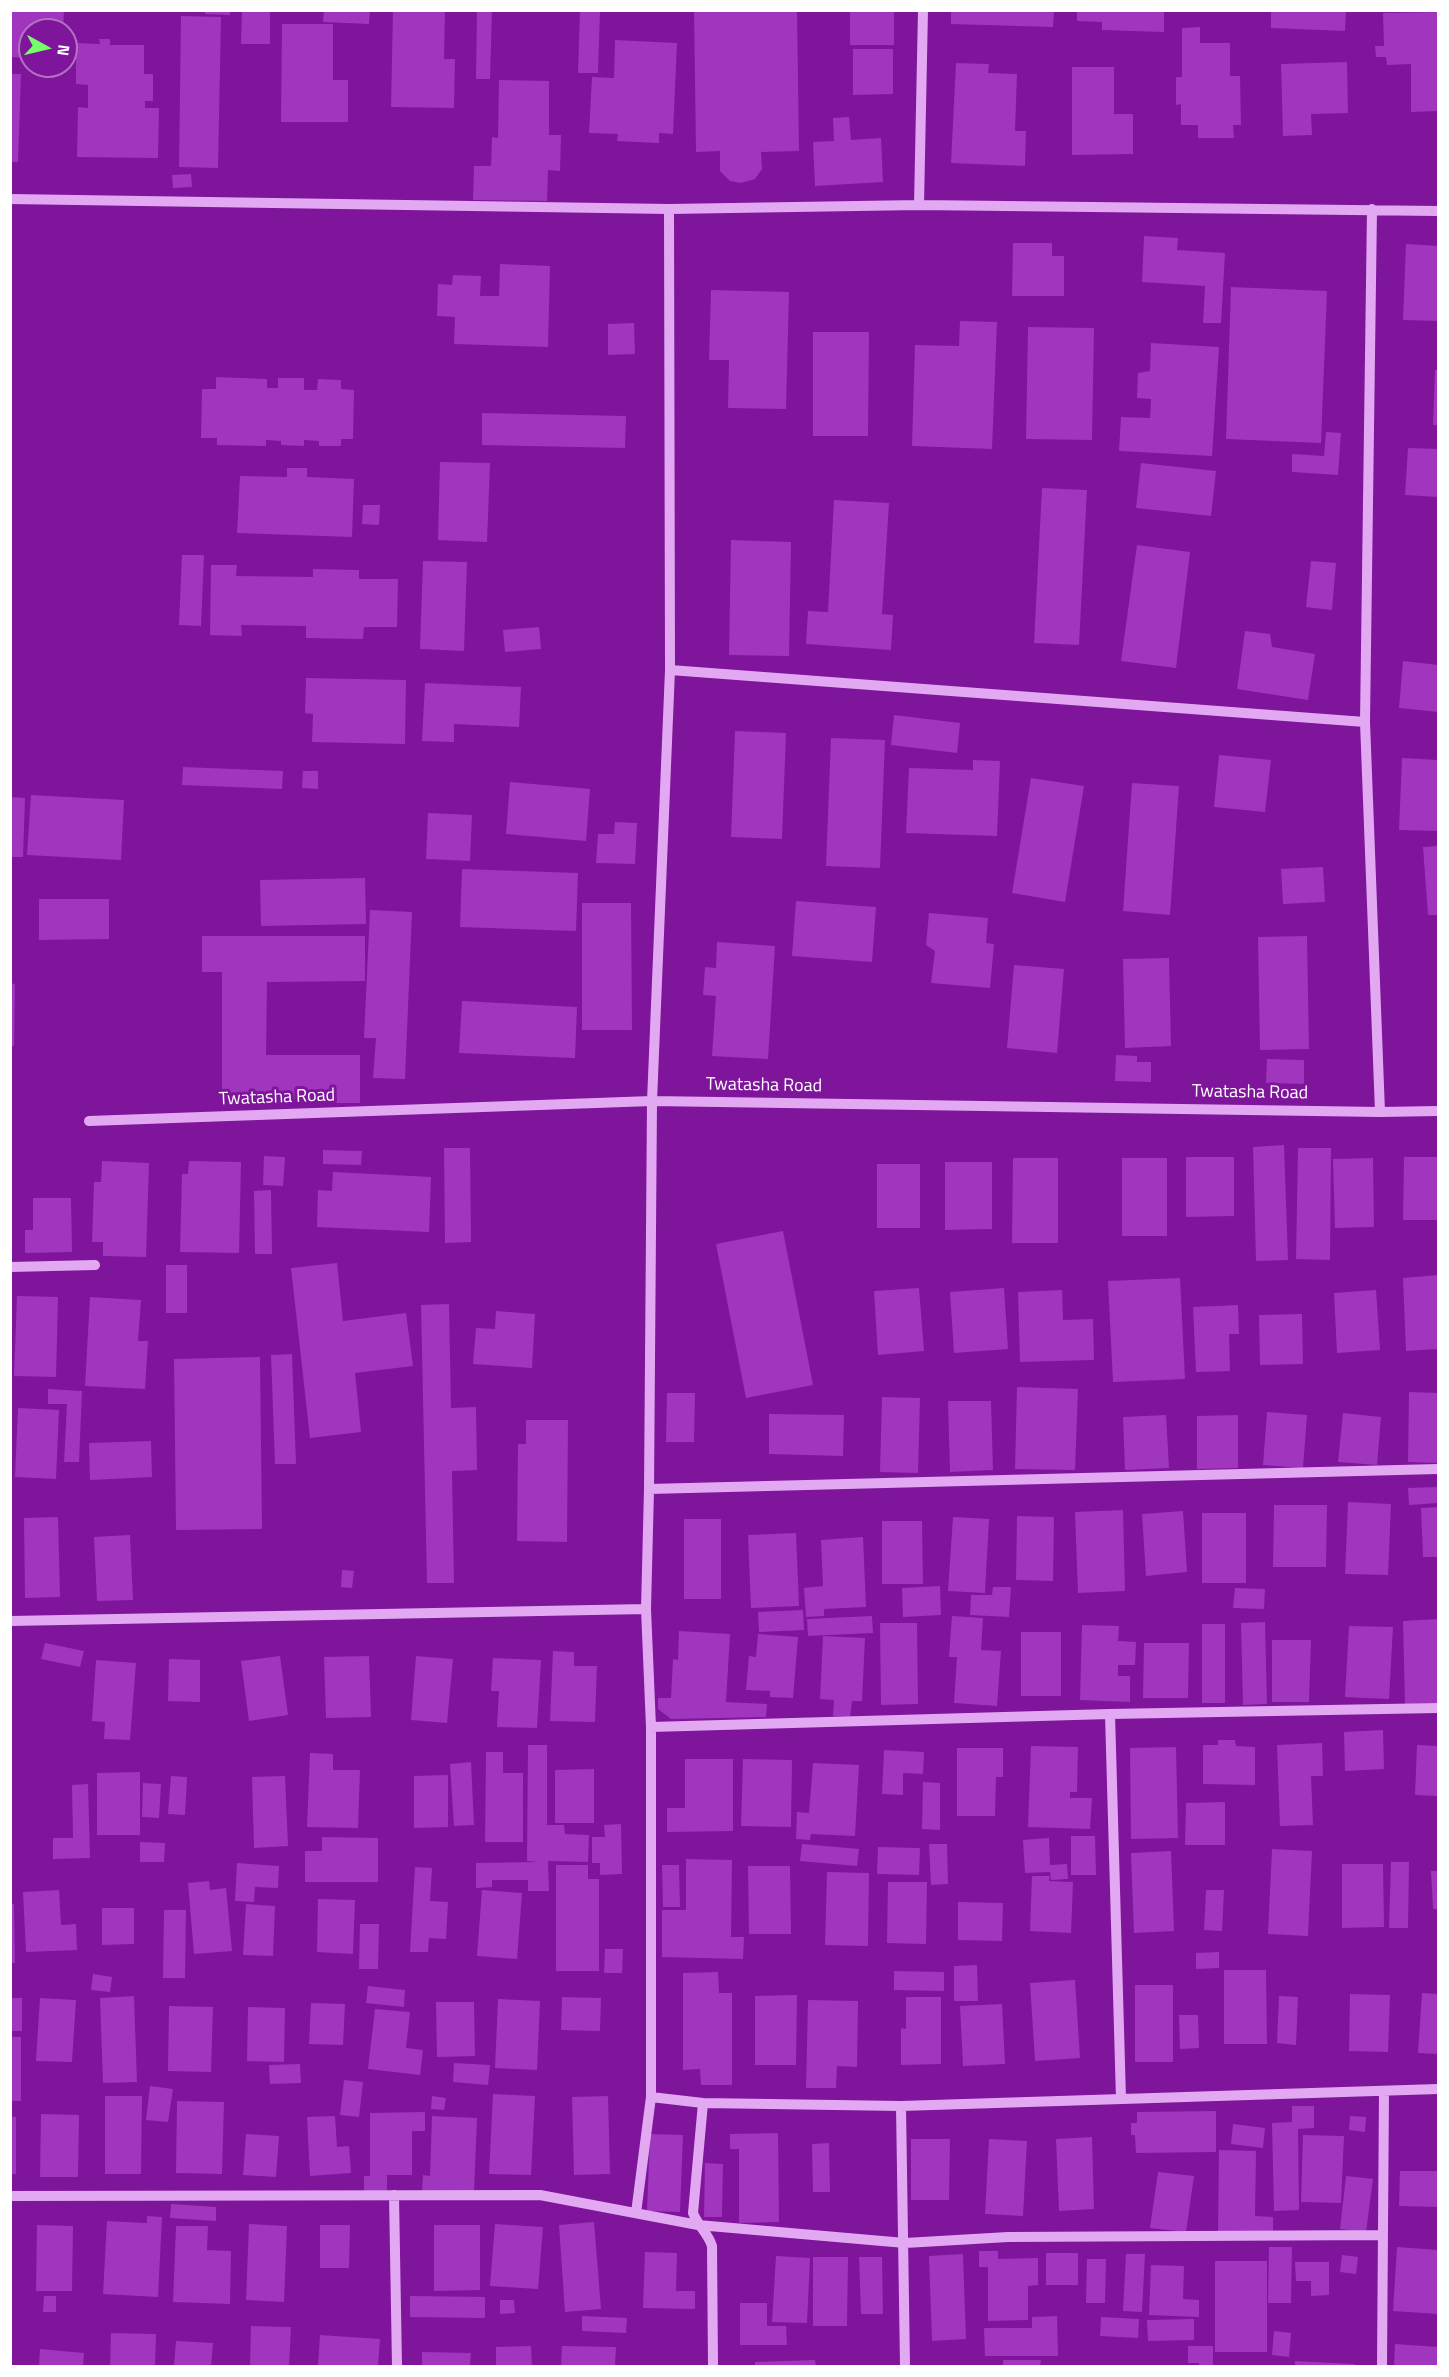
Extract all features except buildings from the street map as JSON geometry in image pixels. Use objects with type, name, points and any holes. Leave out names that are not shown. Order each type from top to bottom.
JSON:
[{"type":"street","points":[[919,205],[923,10]]},
{"type":"street","points":[[10,199],[669,209],[919,205],[1438,211]]},
{"type":"street","points":[[636,2213],[651,2097],[651,1726],[646,1609],[652,1101],[670,670],[669,209]]},
{"type":"street","points":[[1372,209],[1365,722],[1380,1112]]},
{"type":"street","points":[[670,670],[1365,722]]},
{"type":"street","name":"Twatasha Road","points":[[89,1121],[652,1101],[1438,1111]]},
{"type":"street","points":[[10,1267],[95,1265]]},
{"type":"street","points":[[649,1489],[1438,1469]]},
{"type":"street","points":[[10,1621],[646,1609]]},
{"type":"street","points":[[651,1726],[1438,1708]]},
{"type":"street","points":[[1110,1714],[1121,2099]]},
{"type":"street","points":[[651,2097],[703,2103],[901,2106],[1438,2089]]},
{"type":"street","points":[[1382,2367],[1384,2091]]},
{"type":"street","points":[[703,2103],[693,2212],[698,2225],[709,2236],[712,2246],[713,2367]]},
{"type":"street","points":[[901,2106],[905,2243],[905,2367]]},
{"type":"street","points":[[394,2195],[397,2367]]},
{"type":"street","points":[[10,2196],[540,2196],[698,2225],[905,2243],[1008,2237],[1382,2235]]}]
